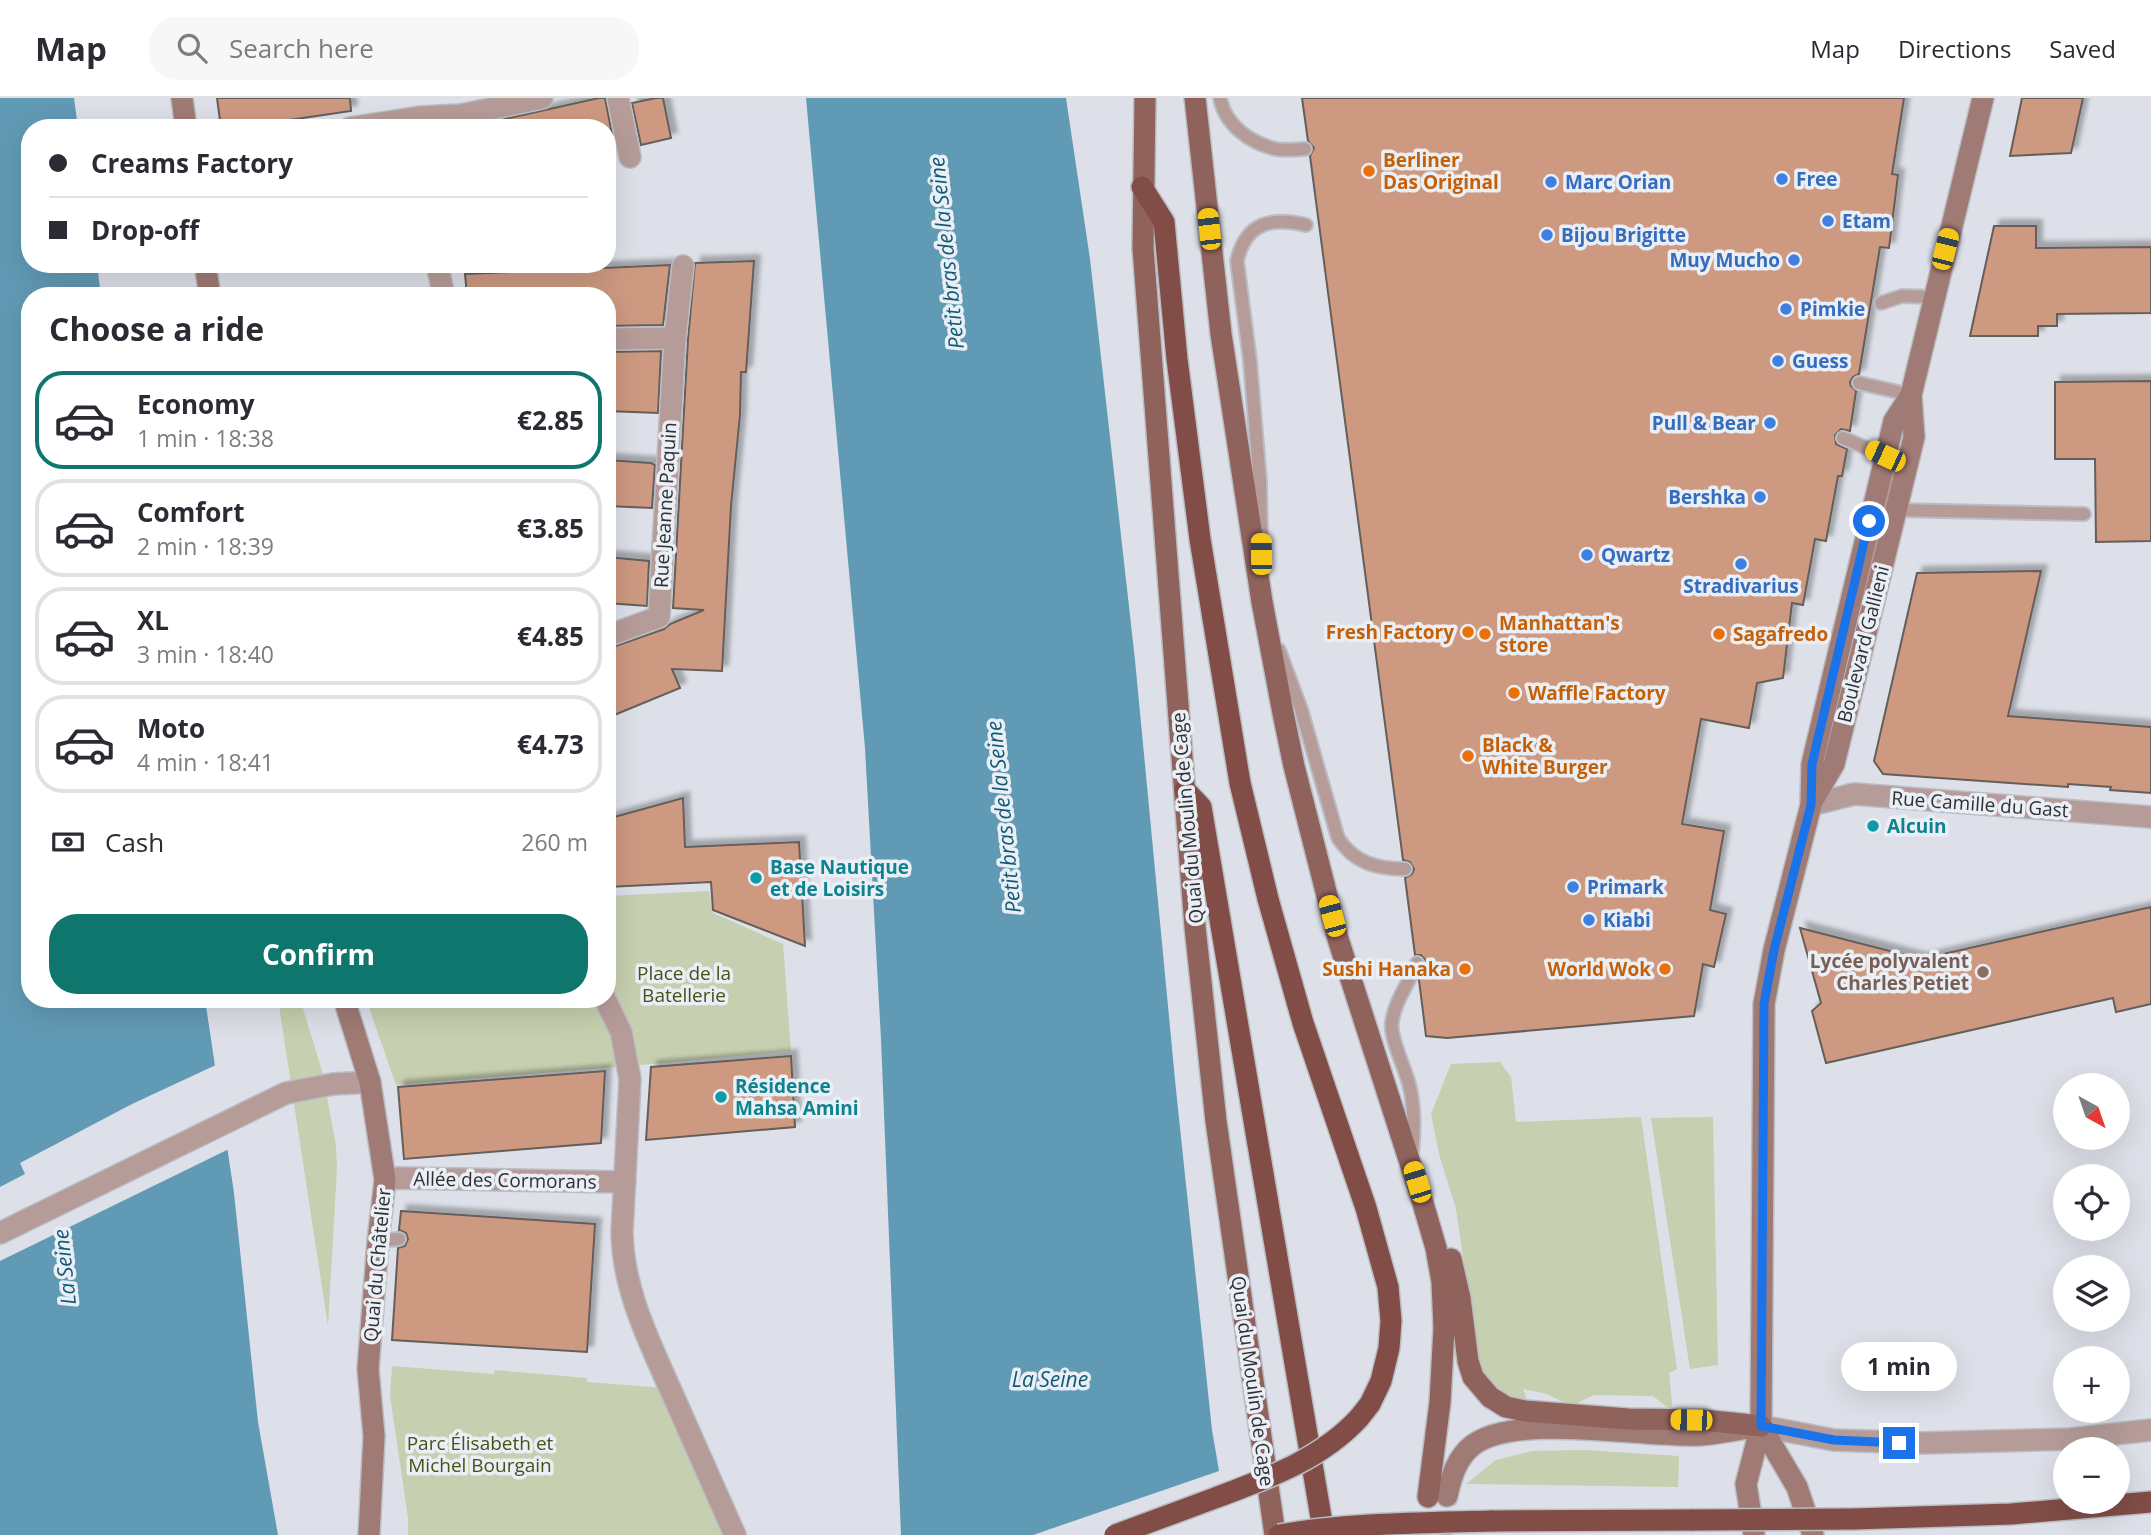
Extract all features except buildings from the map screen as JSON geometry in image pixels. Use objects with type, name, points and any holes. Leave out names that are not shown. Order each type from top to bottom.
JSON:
[{"type":"highway","points":[[1115,1535],[1300,1463],[1333,1443],[1360,1418],[1381,1381],[1389,1348],[1391,1321],[1388,1287],[1366,1208],[1303,1023],[1268,899],[1240,783],[1200,540],[1177,359],[1164,222],[1142,187]]},
{"type":"highway","points":[[1185,790],[1200,807],[1324,1535]]},
{"type":"highway","points":[[1277,1535],[1409,1523],[1854,1519],[2011,1514],[2151,1502]]},
{"type":"main road","points":[[182,98],[185,119]]},
{"type":"main road","name":"Quai du Moulin de Cage","points":[[1145,98],[1143,248],[1195,927],[1216,1121],[1277,1535]]},
{"type":"main road","points":[[1195,98],[1221,334],[1262,602],[1294,766],[1338,939],[1411,1164],[1436,1248],[1442,1282],[1444,1328],[1437,1496],[1465,1452],[1486,1437],[1508,1432],[1548,1427],[1702,1435],[1761,1426]]},
{"type":"main road","name":"Boulevard Gallieni","points":[[1811,805],[1834,764],[1914,437],[1911,396],[1983,98]]},
{"type":"main road","name":"Boulevard Gallieni","points":[[1754,1535],[1746,1484],[1761,1426],[1764,1004],[1811,805],[1812,764],[1885,456],[1894,421],[1911,396]]},
{"type":"main road","name":"Quai du Châtelier","points":[[347,1008],[370,1082],[386,1180],[388,1240],[368,1369],[374,1436],[369,1535]]},
{"type":"main road","points":[[1411,1164],[1452,1262],[1464,1323],[1468,1362],[1473,1377],[1490,1398],[1506,1407],[1525,1412],[1628,1419],[1703,1420],[1761,1426]]},
{"type":"main road","points":[[1761,1426],[1797,1487],[1813,1535]]},
{"type":"street","points":[[396,119],[421,114],[461,115],[542,98]]},
{"type":"street","points":[[618,98],[630,157]]},
{"type":"street","name":"Rue Jeanne Paquin","points":[[616,633],[659,617],[675,338],[683,266]]},
{"type":"street","points":[[616,339],[675,338]]},
{"type":"street","name":"Rue Camille du Gast","points":[[1811,805],[1854,794],[2151,817]]},
{"type":"street","points":[[609,1008],[621,1032],[630,1079],[622,1256],[632,1299],[735,1535]]},
{"type":"street","points":[[0,1233],[286,1093],[333,1084],[370,1082]]},
{"type":"street","name":"Allée des Cormorans","points":[[386,1180],[399,1178],[625,1182]]},
{"type":"street","points":[[1761,1426],[1834,1440],[1922,1443],[2071,1439],[2151,1430]]},
{"type":"lane","points":[[1220,98],[1228,121],[1243,134],[1262,145],[1279,150],[1305,149]]},
{"type":"lane","points":[[1306,225],[1275,220],[1268,222],[1253,232],[1240,248],[1237,261],[1250,361],[1260,482],[1262,602],[1301,709],[1338,838],[1351,854],[1371,866],[1405,869]]},
{"type":"lane","points":[[1881,303],[1902,296],[1934,297]]},
{"type":"lane","points":[[1859,383],[1911,396]]},
{"type":"lane","points":[[1843,438],[1885,456],[1890,462],[1892,472],[1867,581],[1867,596],[1872,608]]},
{"type":"lane","points":[[1896,510],[2084,514]]},
{"type":"lane","points":[[1411,1164],[1414,1109],[1391,1023],[1402,992],[1417,963]]},
{"type":"green space","name":"Place de la Batellerie","points":[[709,891],[713,913],[783,944],[791,1051],[396,1085],[369,1008],[616,1008],[616,896]]},
{"type":"green space","points":[[279,1008],[303,1008],[322,1071],[336,1145],[328,1326]]},
{"type":"green space","points":[[1500,1062],[1511,1077],[1516,1122],[1641,1117],[1677,1369],[1669,1373],[1673,1412],[1653,1396],[1594,1395],[1571,1406],[1547,1394],[1523,1389],[1528,1403],[1499,1393],[1480,1370],[1456,1209],[1439,1154],[1431,1114],[1451,1064]]},
{"type":"green space","points":[[1713,1117],[1718,1365],[1690,1369],[1651,1118]]},
{"type":"green space","name":"Parc Élisabeth et Michel Bourgain","points":[[392,1366],[494,1374],[495,1370],[587,1378],[587,1382],[664,1388],[725,1535],[408,1535],[408,1518],[390,1395]]},
{"type":"green space","points":[[1583,1450],[1679,1456],[1678,1487],[1466,1484],[1496,1460],[1532,1451]]},
{"type":"water","name":"La Seine","points":[[0,98],[74,98],[77,119],[21,119],[21,273],[98,273],[100,287],[21,287],[21,1008],[206,1008],[234,1193],[258,1422],[278,1535],[0,1535]]},
{"type":"water","name":"La Seine","points":[[806,98],[1066,98],[1090,259],[1135,660],[1212,1430],[1230,1535],[901,1535],[881,1039],[865,748]]},
{"type":"pier","points":[[218,1064],[231,1148],[0,1261],[0,1187],[25,1174],[20,1163],[132,1104]]},
{"type":"pier","points":[[1222,1470],[1233,1535],[1033,1535]]},
{"type":"tunnel","points":[[1442,1535],[1447,1496]]},
{"type":"place","name":"Berliner Das Original","points":[[1369,171]]},
{"type":"place","name":"Free","points":[[1782,179]]},
{"type":"place","name":"Marc Orian","points":[[1551,182]]},
{"type":"place","name":"Etam","points":[[1828,221]]},
{"type":"place","name":"Bijou Brigitte","points":[[1547,235]]},
{"type":"place","name":"Muy Mucho","points":[[1794,260]]},
{"type":"place","name":"Pimkie","points":[[1786,309]]},
{"type":"place","name":"Guess","points":[[1778,361]]},
{"type":"place","name":"Pull & Bear","points":[[1770,423]]},
{"type":"place","name":"Bershka","points":[[1760,497]]},
{"type":"place","name":"Qwartz","points":[[1587,555]]},
{"type":"place","name":"Stradivarius","points":[[1741,564]]},
{"type":"place","name":"Fresh Factory","points":[[1468,632]]},
{"type":"place","name":"Manhattan's store","points":[[1485,634]]},
{"type":"place","name":"Sagafredo","points":[[1719,634]]},
{"type":"place","name":"Waffle Factory","points":[[1514,693]]},
{"type":"place","name":"Black & White Burger","points":[[1468,756]]},
{"type":"place","name":"Alcuin","points":[[1873,826]]},
{"type":"place","name":"Base Nautique et de Loisirs","points":[[756,878]]},
{"type":"place","name":"Primark","points":[[1573,887]]},
{"type":"place","name":"Kiabi","points":[[1589,920]]},
{"type":"place","name":"Sushi Hanaka","points":[[1465,969]]},
{"type":"place","name":"World Wok","points":[[1665,969]]},
{"type":"place","name":"Lycée polyvalent Charles Petiet","points":[[1983,972]]},
{"type":"place","name":"Résidence Mahsa Amini","points":[[721,1097]]},
{"type":"route","points":[[1869,521],[1812,764],[1811,805],[1774,950],[1764,1004],[1761,1426],[1834,1440],[1899,1443]]},
{"type":"water label","name":"Petit bras de la Seine","points":[[946,253]]},
{"type":"water label","name":"Petit bras de la Seine","points":[[1003,817]]}]
